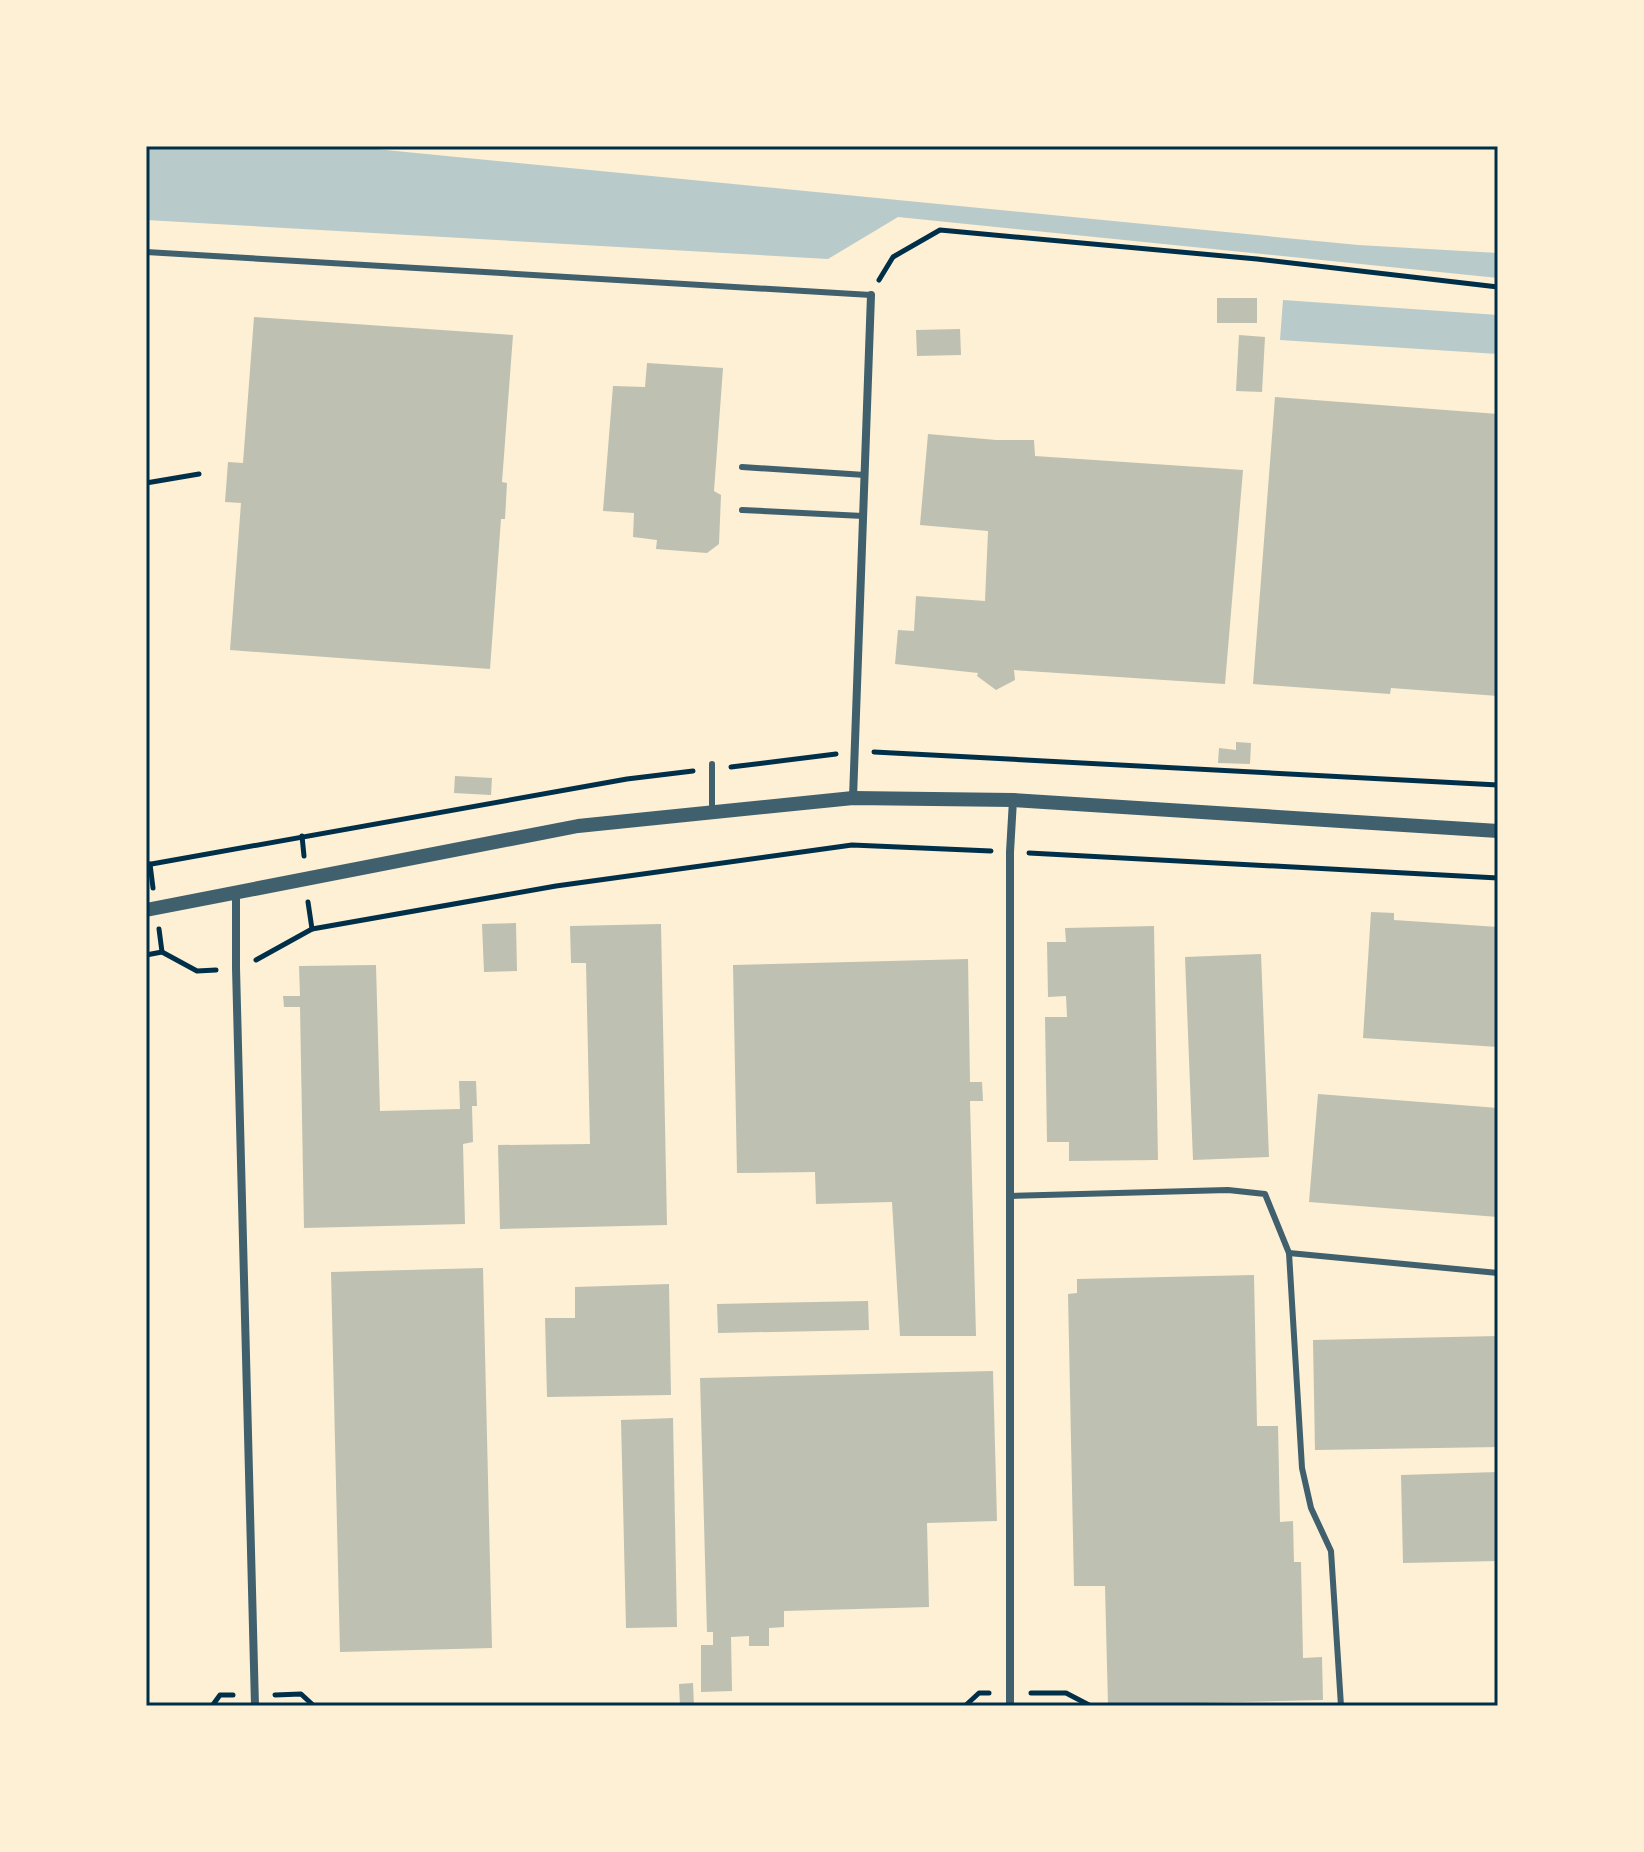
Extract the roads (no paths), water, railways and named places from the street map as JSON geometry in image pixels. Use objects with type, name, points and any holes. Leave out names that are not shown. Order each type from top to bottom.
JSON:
[{"type":"street","points":[[853,798],[871,295]]},
{"type":"street","points":[[146,910],[578,826],[853,798],[1013,800],[1498,831]]},
{"type":"street","points":[[1010,1706],[1010,852],[1013,800]]},
{"type":"street","points":[[236,893],[255,1706]]},
{"type":"lane","points":[[146,252],[871,295]]},
{"type":"lane","points":[[742,467],[865,475]]},
{"type":"lane","points":[[742,510],[863,516]]},
{"type":"lane","points":[[712,764],[712,813]]},
{"type":"lane","points":[[1010,1196],[1228,1190],[1265,1194],[1289,1253],[1302,1468],[1311,1508],[1331,1551],[1341,1706]]},
{"type":"lane","points":[[1289,1253],[1498,1273]]}]
